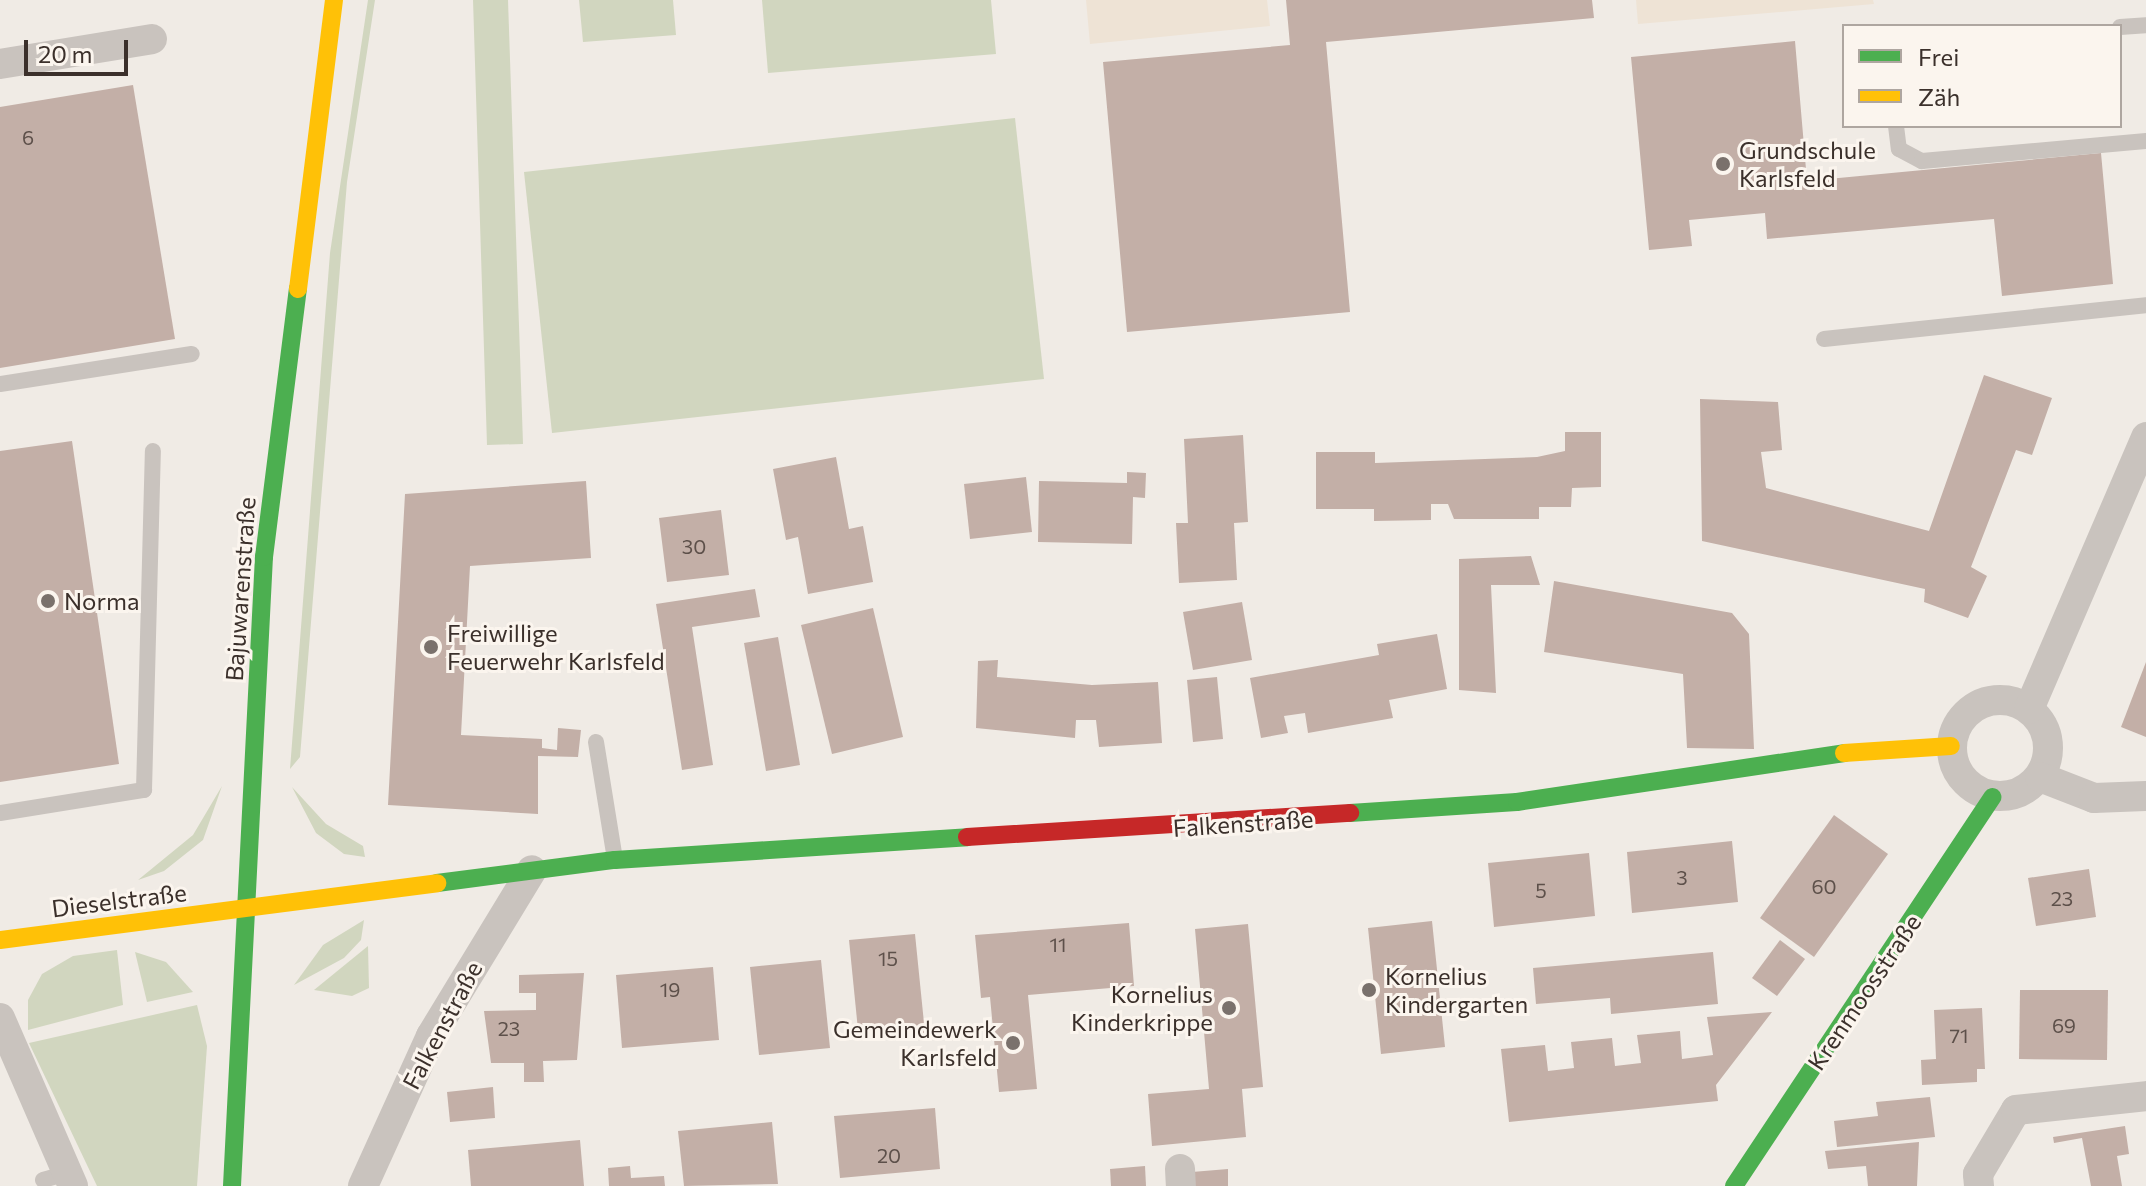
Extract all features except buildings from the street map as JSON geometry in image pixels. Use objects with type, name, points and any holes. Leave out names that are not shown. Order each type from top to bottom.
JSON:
[{"type":"street","name":"Bajuwarenstraße","points":[[232,1186],[264,557],[334,0]]},
{"type":"street","points":[[0,64],[152,39]]},
{"type":"street","points":[[2029,709],[2146,437]]},
{"type":"street","points":[[2003,699],[2029,709],[2048,736],[2040,777],[2027,790],[1992,797],[1957,771],[1951,746],[1958,723],[1979,704],[2003,699]]},
{"type":"street","name":"Falkenstraße","points":[[245,910],[615,860],[1517,802],[1904,744],[1951,746]]},
{"type":"street","points":[[2040,777],[2094,798],[2146,796]]},
{"type":"street","name":"Krenmoosstraße","points":[[1734,1186],[1992,797]]},
{"type":"street","name":"Falkenstraße","points":[[363,1186],[431,1036],[532,870]]},
{"type":"street","name":"Dieselstraße","points":[[0,940],[245,910]]},
{"type":"street","points":[[0,1018],[61,1180]]},
{"type":"street","points":[[1979,1186],[1978,1174],[2016,1110],[2146,1096]]},
{"type":"lane","points":[[2122,27],[2146,25]]},
{"type":"lane","points":[[1896,128],[1899,149],[1922,161],[2146,141]]},
{"type":"lane","points":[[1824,339],[2146,305]]},
{"type":"lane","points":[[0,384],[192,354]]},
{"type":"lane","points":[[0,813],[144,790],[153,451]]},
{"type":"lane","points":[[596,742],[615,860]]},
{"type":"green space","points":[[368,0],[375,0],[347,182],[300,757],[290,769],[330,253]]},
{"type":"green space","points":[[473,0],[508,0],[523,444],[487,445]]},
{"type":"green space","points":[[579,0],[673,0],[676,35],[583,42]]},
{"type":"green space","points":[[762,0],[991,0],[996,54],[768,73]]},
{"type":"green space","points":[[1015,118],[1044,379],[552,433],[524,172]]},
{"type":"green space","points":[[222,786],[203,840],[164,871],[138,880],[193,835]]},
{"type":"green space","points":[[292,787],[326,824],[363,846],[365,857],[344,854],[316,833]]},
{"type":"green space","points":[[364,920],[361,940],[344,958],[294,985],[323,945]]},
{"type":"green space","points":[[368,946],[369,988],[352,996],[314,990]]},
{"type":"green space","points":[[117,950],[123,1005],[28,1030],[28,1000],[42,974],[73,956]]},
{"type":"green space","points":[[135,952],[166,962],[193,992],[147,1002]]},
{"type":"green space","points":[[197,1005],[207,1046],[197,1186],[97,1186],[29,1043]]},
{"type":"shaded area","points":[[1086,0],[1267,0],[1270,26],[1090,44]]},
{"type":"shaded area","points":[[1636,0],[1873,0],[1874,4],[1638,24]]},
{"type":"traffic: fast","points":[[232,1186],[264,557],[298,289]]},
{"type":"traffic: fast","points":[[1350,813],[1517,802],[1844,753]]},
{"type":"traffic: fast","points":[[1734,1186],[1992,797]]},
{"type":"traffic: fast","points":[[437,883],[615,860],[967,837]]},
{"type":"traffic: slow","points":[[298,289],[334,0]]},
{"type":"traffic: slow","points":[[1844,753],[1951,746]]},
{"type":"traffic: slow","points":[[0,940],[437,883]]},
{"type":"traffic: jam","points":[[967,837],[1350,813]]},
{"type":"place","name":"Grundschule Karlsfeld","points":[[1723,164]]},
{"type":"place","name":"Norma","points":[[48,601]]},
{"type":"place","name":"Freiwillige Feuerwehr Karlsfeld","points":[[431,647]]},
{"type":"place","name":"Kornelius Kindergarten","points":[[1369,990]]},
{"type":"place","name":"Kornelius Kinderkrippe","points":[[1229,1008]]},
{"type":"place","name":"Gemeindewerk Karlsfeld","points":[[1013,1043]]}]
